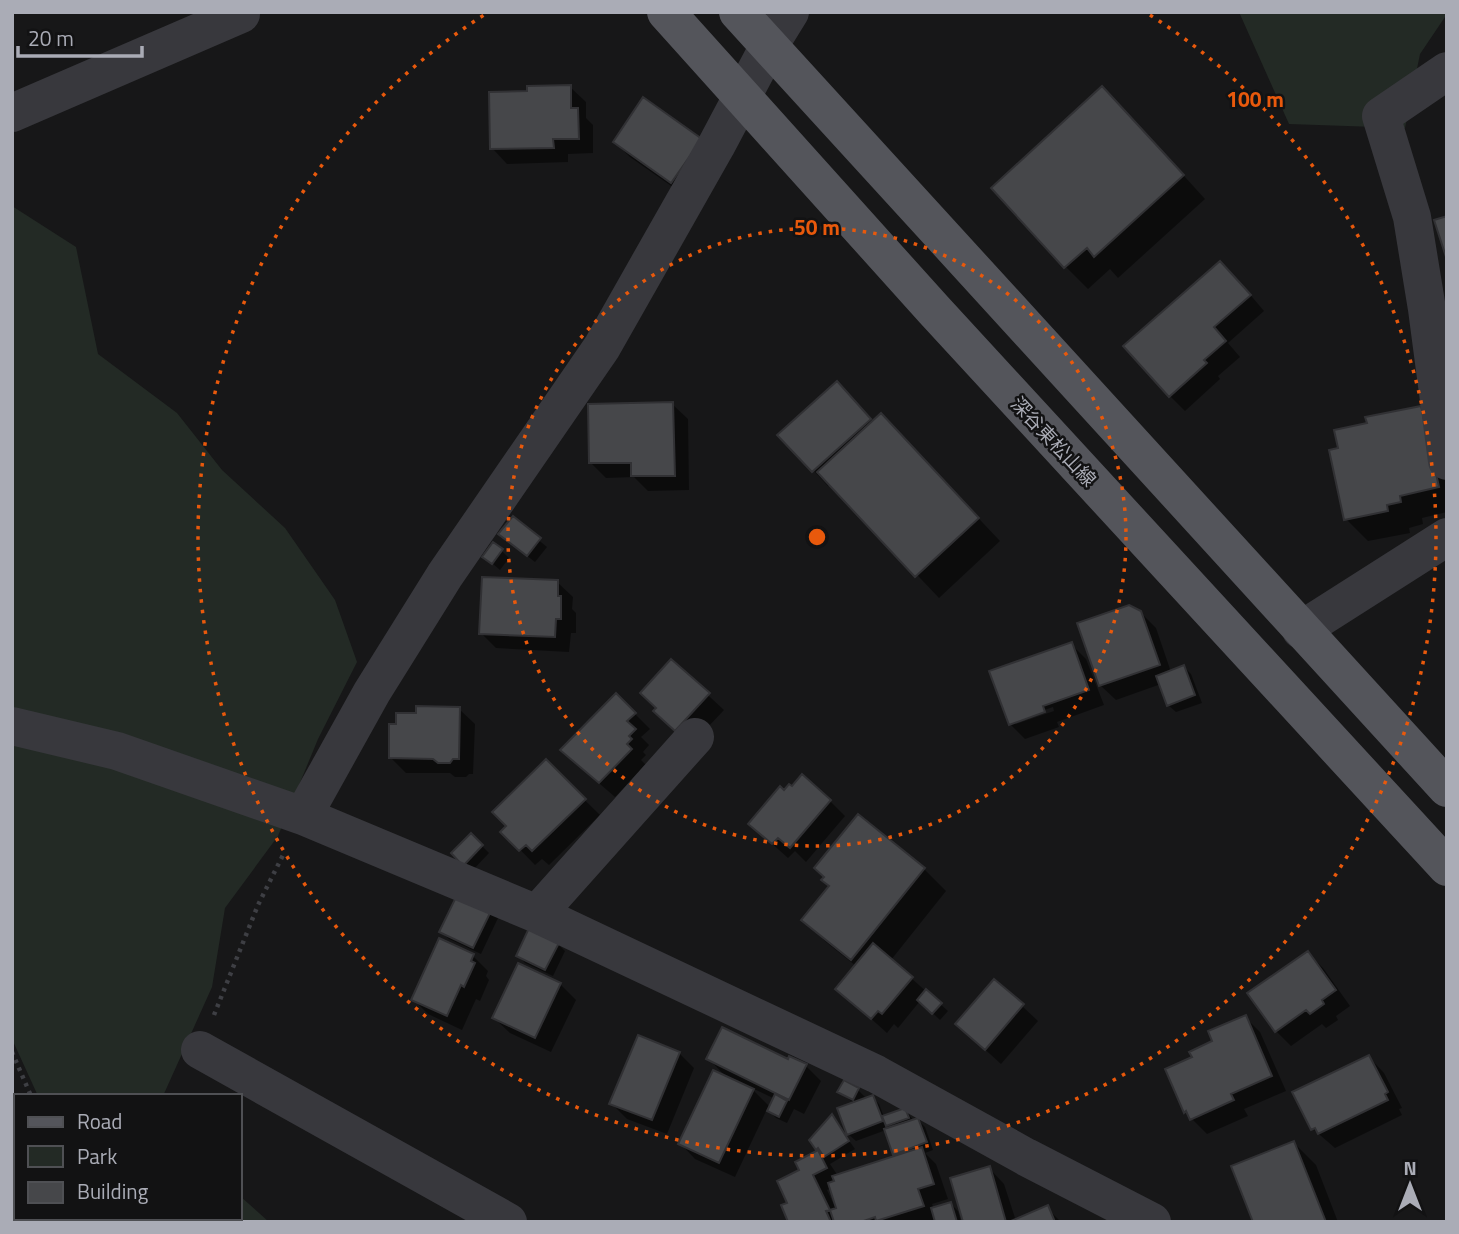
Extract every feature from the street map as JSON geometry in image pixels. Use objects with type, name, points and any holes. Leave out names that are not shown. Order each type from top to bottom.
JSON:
[{"type":"main road","name":"深谷東松山線","points":[[666,12],[962,341],[1447,867]]},
{"type":"main road","points":[[737,12],[1447,788]]},
{"type":"street","points":[[12,113],[228,20],[241,14],[240,12]]},
{"type":"street","points":[[303,816],[372,692],[445,575],[602,347],[790,12]]},
{"type":"street","points":[[1447,71],[1381,116],[1437,306],[1447,461]]},
{"type":"street","points":[[1301,630],[1447,537]]},
{"type":"street","points":[[12,726],[117,751],[303,816],[537,914],[876,1074],[1026,1157],[1152,1222]]},
{"type":"street","points":[[537,914],[695,737]]},
{"type":"street","points":[[200,1050],[508,1222]]},
{"type":"path","points":[[200,1050],[258,905],[303,816]]},
{"type":"path","points":[[12,1052],[30,1094]]},
{"type":"green space","points":[[1239,12],[1447,14],[1420,54],[1405,128],[1289,124]]},
{"type":"green space","points":[[12,206],[76,247],[98,354],[177,413],[222,470],[285,528],[335,600],[357,662],[318,739],[278,836],[225,908],[212,987],[164,1094],[37,1094],[12,1039]]},
{"type":"green space","points":[[14,1145],[14,1220],[242,1220],[242,1198],[269,1222],[12,1222]]},
{"type":"building","points":[[571,85],[571,108],[578,108],[579,139],[553,139],[554,148],[490,149],[489,92],[527,91],[527,86]]},
{"type":"building","points":[[1102,86],[1184,175],[1094,257],[1087,248],[1064,268],[991,188]]},
{"type":"building","points":[[643,97],[702,139],[671,183],[613,142]]},
{"type":"building","points":[[1447,216],[1447,260],[1434,220]]},
{"type":"building","points":[[1220,261],[1251,295],[1214,327],[1226,341],[1204,360],[1207,363],[1169,397],[1123,346]]},
{"type":"building","points":[[837,381],[871,419],[812,472],[777,435]]},
{"type":"building","points":[[673,402],[675,476],[631,476],[631,463],[589,463],[588,404]]},
{"type":"building","points":[[1421,406],[1439,487],[1400,496],[1401,502],[1387,505],[1388,511],[1344,520],[1329,450],[1338,448],[1334,430],[1367,423],[1365,417]]},
{"type":"building","points":[[881,413],[979,518],[915,577],[817,472]]},
{"type":"building","points":[[513,516],[541,538],[527,556],[498,534]]},
{"type":"building","points":[[493,542],[503,549],[492,564],[482,557]]},
{"type":"building","points":[[482,577],[558,580],[561,619],[556,619],[555,637],[479,634]]},
{"type":"building","points":[[1129,605],[1141,611],[1160,665],[1099,686],[1077,623]]},
{"type":"building","points":[[1072,642],[1089,690],[1043,706],[1045,712],[1009,725],[989,671]]},
{"type":"building","points":[[671,659],[710,693],[675,731],[653,711],[656,708],[640,693]]},
{"type":"building","points":[[1184,665],[1195,695],[1167,706],[1156,676]]},
{"type":"building","points":[[616,693],[636,713],[627,721],[636,729],[629,736],[632,739],[627,744],[632,749],[599,783],[560,750]]},
{"type":"building","points":[[416,706],[460,707],[459,759],[453,759],[450,763],[438,763],[433,759],[389,758],[389,724],[396,724],[396,713],[416,713]]},
{"type":"building","points":[[546,759],[586,799],[532,851],[526,845],[519,851],[500,832],[506,826],[492,812]]},
{"type":"building","points":[[802,774],[831,800],[790,848],[778,838],[772,844],[748,824],[780,786],[784,790],[789,784],[792,786]]},
{"type":"building","points":[[858,814],[925,868],[851,960],[801,920],[829,886],[821,880],[824,877],[814,868]]},
{"type":"building","points":[[471,833],[483,845],[463,866],[451,853]]},
{"type":"building","points":[[458,893],[492,909],[473,948],[439,932]]},
{"type":"building","points":[[529,928],[559,943],[545,970],[516,956]]},
{"type":"building","points":[[439,938],[474,954],[471,961],[475,963],[464,987],[461,985],[447,1016],[411,1000]]},
{"type":"building","points":[[873,943],[913,977],[882,1014],[878,1011],[871,1019],[835,989]]},
{"type":"building","points":[[1308,951],[1336,990],[1322,1000],[1324,1004],[1310,1014],[1306,1010],[1275,1032],[1247,993]]},
{"type":"building","points":[[518,963],[561,983],[535,1038],[492,1018]]},
{"type":"building","points":[[994,979],[1024,1004],[985,1050],[955,1024]]},
{"type":"building","points":[[926,989],[942,1003],[932,1014],[917,1000]]},
{"type":"building","points":[[1246,1015],[1272,1076],[1231,1094],[1234,1100],[1190,1120],[1186,1111],[1184,1113],[1165,1069],[1192,1057],[1189,1052],[1212,1041],[1208,1031]]},
{"type":"building","points":[[722,1027],[788,1059],[789,1056],[807,1064],[789,1100],[706,1059]]},
{"type":"building","points":[[638,1035],[680,1052],[652,1120],[609,1104]]},
{"type":"building","points":[[1369,1055],[1388,1092],[1385,1094],[1388,1100],[1318,1134],[1315,1128],[1311,1130],[1292,1092]]},
{"type":"building","points":[[713,1070],[754,1089],[719,1163],[678,1144]]},
{"type":"building","points":[[844,1080],[859,1088],[853,1100],[837,1092]]},
{"type":"building","points":[[775,1094],[787,1101],[779,1117],[767,1111]]},
{"type":"building","points":[[873,1095],[883,1121],[847,1135],[837,1108]]},
{"type":"building","points":[[905,1108],[909,1118],[886,1126],[882,1116]]},
{"type":"building","points":[[832,1114],[849,1141],[824,1157],[809,1140]]},
{"type":"building","points":[[918,1118],[927,1142],[893,1155],[884,1129]]},
{"type":"building","points":[[1294,1141],[1326,1222],[1253,1222],[1231,1166]]},
{"type":"building","points":[[922,1147],[934,1184],[918,1189],[924,1206],[876,1221],[875,1217],[861,1222],[834,1222],[830,1210],[836,1208],[828,1183],[834,1181],[832,1176]]},
{"type":"building","points":[[818,1150],[827,1168],[813,1175],[830,1210],[826,1211],[831,1222],[788,1222],[781,1205],[787,1203],[777,1181],[799,1170],[795,1162]]},
{"type":"building","points":[[990,1166],[1006,1222],[963,1222],[950,1178]]},
{"type":"building","points":[[951,1202],[957,1222],[935,1222],[931,1208]]},
{"type":"building","points":[[1048,1205],[1055,1222],[1011,1222],[1011,1221]]}]
